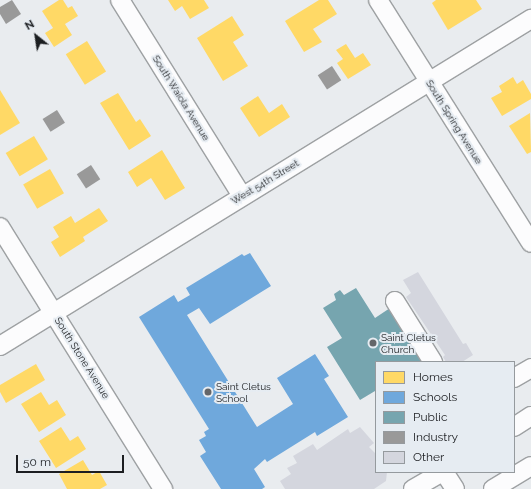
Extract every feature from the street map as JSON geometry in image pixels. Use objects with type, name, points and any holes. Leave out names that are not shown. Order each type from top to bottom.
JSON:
[{"type":"street","name":"South Waiola Avenue","points":[[120,0],[242,196]]},
{"type":"street","name":"South Spring Avenue","points":[[378,0],[531,243]]},
{"type":"street","name":"West 54th Street","points":[[0,346],[531,19]]},
{"type":"street","name":"South Stone Avenue","points":[[0,227],[163,489]]},
{"type":"street","points":[[395,300],[432,361]]},
{"type":"street","points":[[515,377],[531,368]]},
{"type":"street","points":[[515,426],[531,416]]},
{"type":"street","points":[[493,489],[531,466]]},
{"type":"street","points":[[413,489],[441,473]]},
{"type":"street","points":[[444,473],[455,489]]},
{"type":"building: Homes","points":[[59,0],[63,0],[68,8],[72,6],[78,16],[65,24],[72,35],[54,47],[45,33],[53,28],[42,11]]},
{"type":"building: Homes","points":[[168,0],[204,0],[209,8],[190,19],[182,6],[175,11]]},
{"type":"building: Homes","points":[[319,0],[328,0],[337,14],[313,29],[322,42],[304,52],[285,21]]},
{"type":"building: Homes","points":[[436,0],[476,0],[482,9],[448,30],[432,3]]},
{"type":"building: Homes","points":[[232,16],[244,35],[233,42],[248,66],[223,81],[197,38]]},
{"type":"building: Homes","points":[[87,41],[106,72],[85,85],[66,54]]},
{"type":"building: Homes","points":[[346,44],[355,58],[363,53],[371,65],[348,79],[337,63],[343,59],[336,50]]},
{"type":"building: Homes","points":[[513,77],[517,84],[523,80],[531,94],[531,99],[502,116],[491,98],[502,92],[499,86]]},
{"type":"building: Homes","points":[[0,90],[20,123],[0,135]]},
{"type":"building: Homes","points":[[118,93],[136,122],[140,119],[151,136],[129,150],[100,103]]},
{"type":"building: Homes","points":[[258,96],[269,113],[282,104],[290,117],[259,137],[240,108]]},
{"type":"building: Homes","points":[[530,113],[531,152],[527,154],[509,126]]},
{"type":"building: Homes","points":[[34,136],[48,159],[20,176],[6,153]]},
{"type":"building: Homes","points":[[162,150],[185,188],[165,200],[151,178],[137,187],[128,172]]},
{"type":"building: Homes","points":[[50,169],[64,193],[37,209],[23,184]]},
{"type":"building: Homes","points":[[99,208],[108,221],[83,237],[85,241],[60,257],[51,242],[59,237],[53,227],[71,216],[75,223]]},
{"type":"building: Homes","points":[[36,364],[45,380],[6,403],[0,392],[0,385]]},
{"type":"building: Homes","points":[[41,392],[49,405],[57,400],[66,415],[39,432],[21,404]]},
{"type":"building: Homes","points":[[61,427],[70,441],[78,436],[86,449],[56,468],[39,441]]},
{"type":"building: Homes","points":[[83,460],[92,475],[99,471],[107,485],[100,489],[67,489],[59,474]]},
{"type":"building: Schools","name":"Saint Cletus School","points":[[250,253],[271,286],[210,324],[199,308],[187,315],[257,427],[293,404],[277,378],[315,354],[329,376],[324,379],[348,417],[317,436],[315,432],[267,462],[265,459],[254,469],[265,487],[262,489],[221,489],[200,456],[206,452],[199,440],[206,436],[204,432],[209,429],[139,317],[174,295],[178,302],[190,295],[186,288],[242,254],[244,256]]},
{"type":"building: Public","name":"Saint Cletus Church","points":[[356,288],[375,318],[390,308],[423,361],[375,361],[375,391],[360,400],[327,347],[342,338],[323,308],[336,300],[334,294],[340,290],[344,295]]},
{"type":"building: Industry","points":[[12,0],[21,14],[6,24],[0,14],[0,7]]},
{"type":"building: Industry","points":[[332,66],[341,80],[327,90],[318,75]]},
{"type":"building: Industry","points":[[57,110],[65,123],[51,132],[43,119]]},
{"type":"building: Industry","points":[[91,165],[100,179],[86,189],[77,174]]},
{"type":"building: Other","points":[[418,272],[463,344],[466,343],[473,355],[464,361],[445,361],[443,357],[445,355],[406,297],[411,293],[403,280]]},
{"type":"building: Other","points":[[360,427],[374,443],[369,447],[375,453],[375,473],[387,473],[386,481],[374,489],[285,489],[280,481],[291,474],[287,468],[297,463],[293,456],[313,444],[317,450],[348,429],[350,433]]},
{"type":"place","name":"Saint Cletus Church","points":[[373,343]]},
{"type":"place","name":"Saint Cletus School","points":[[208,392]]}]
